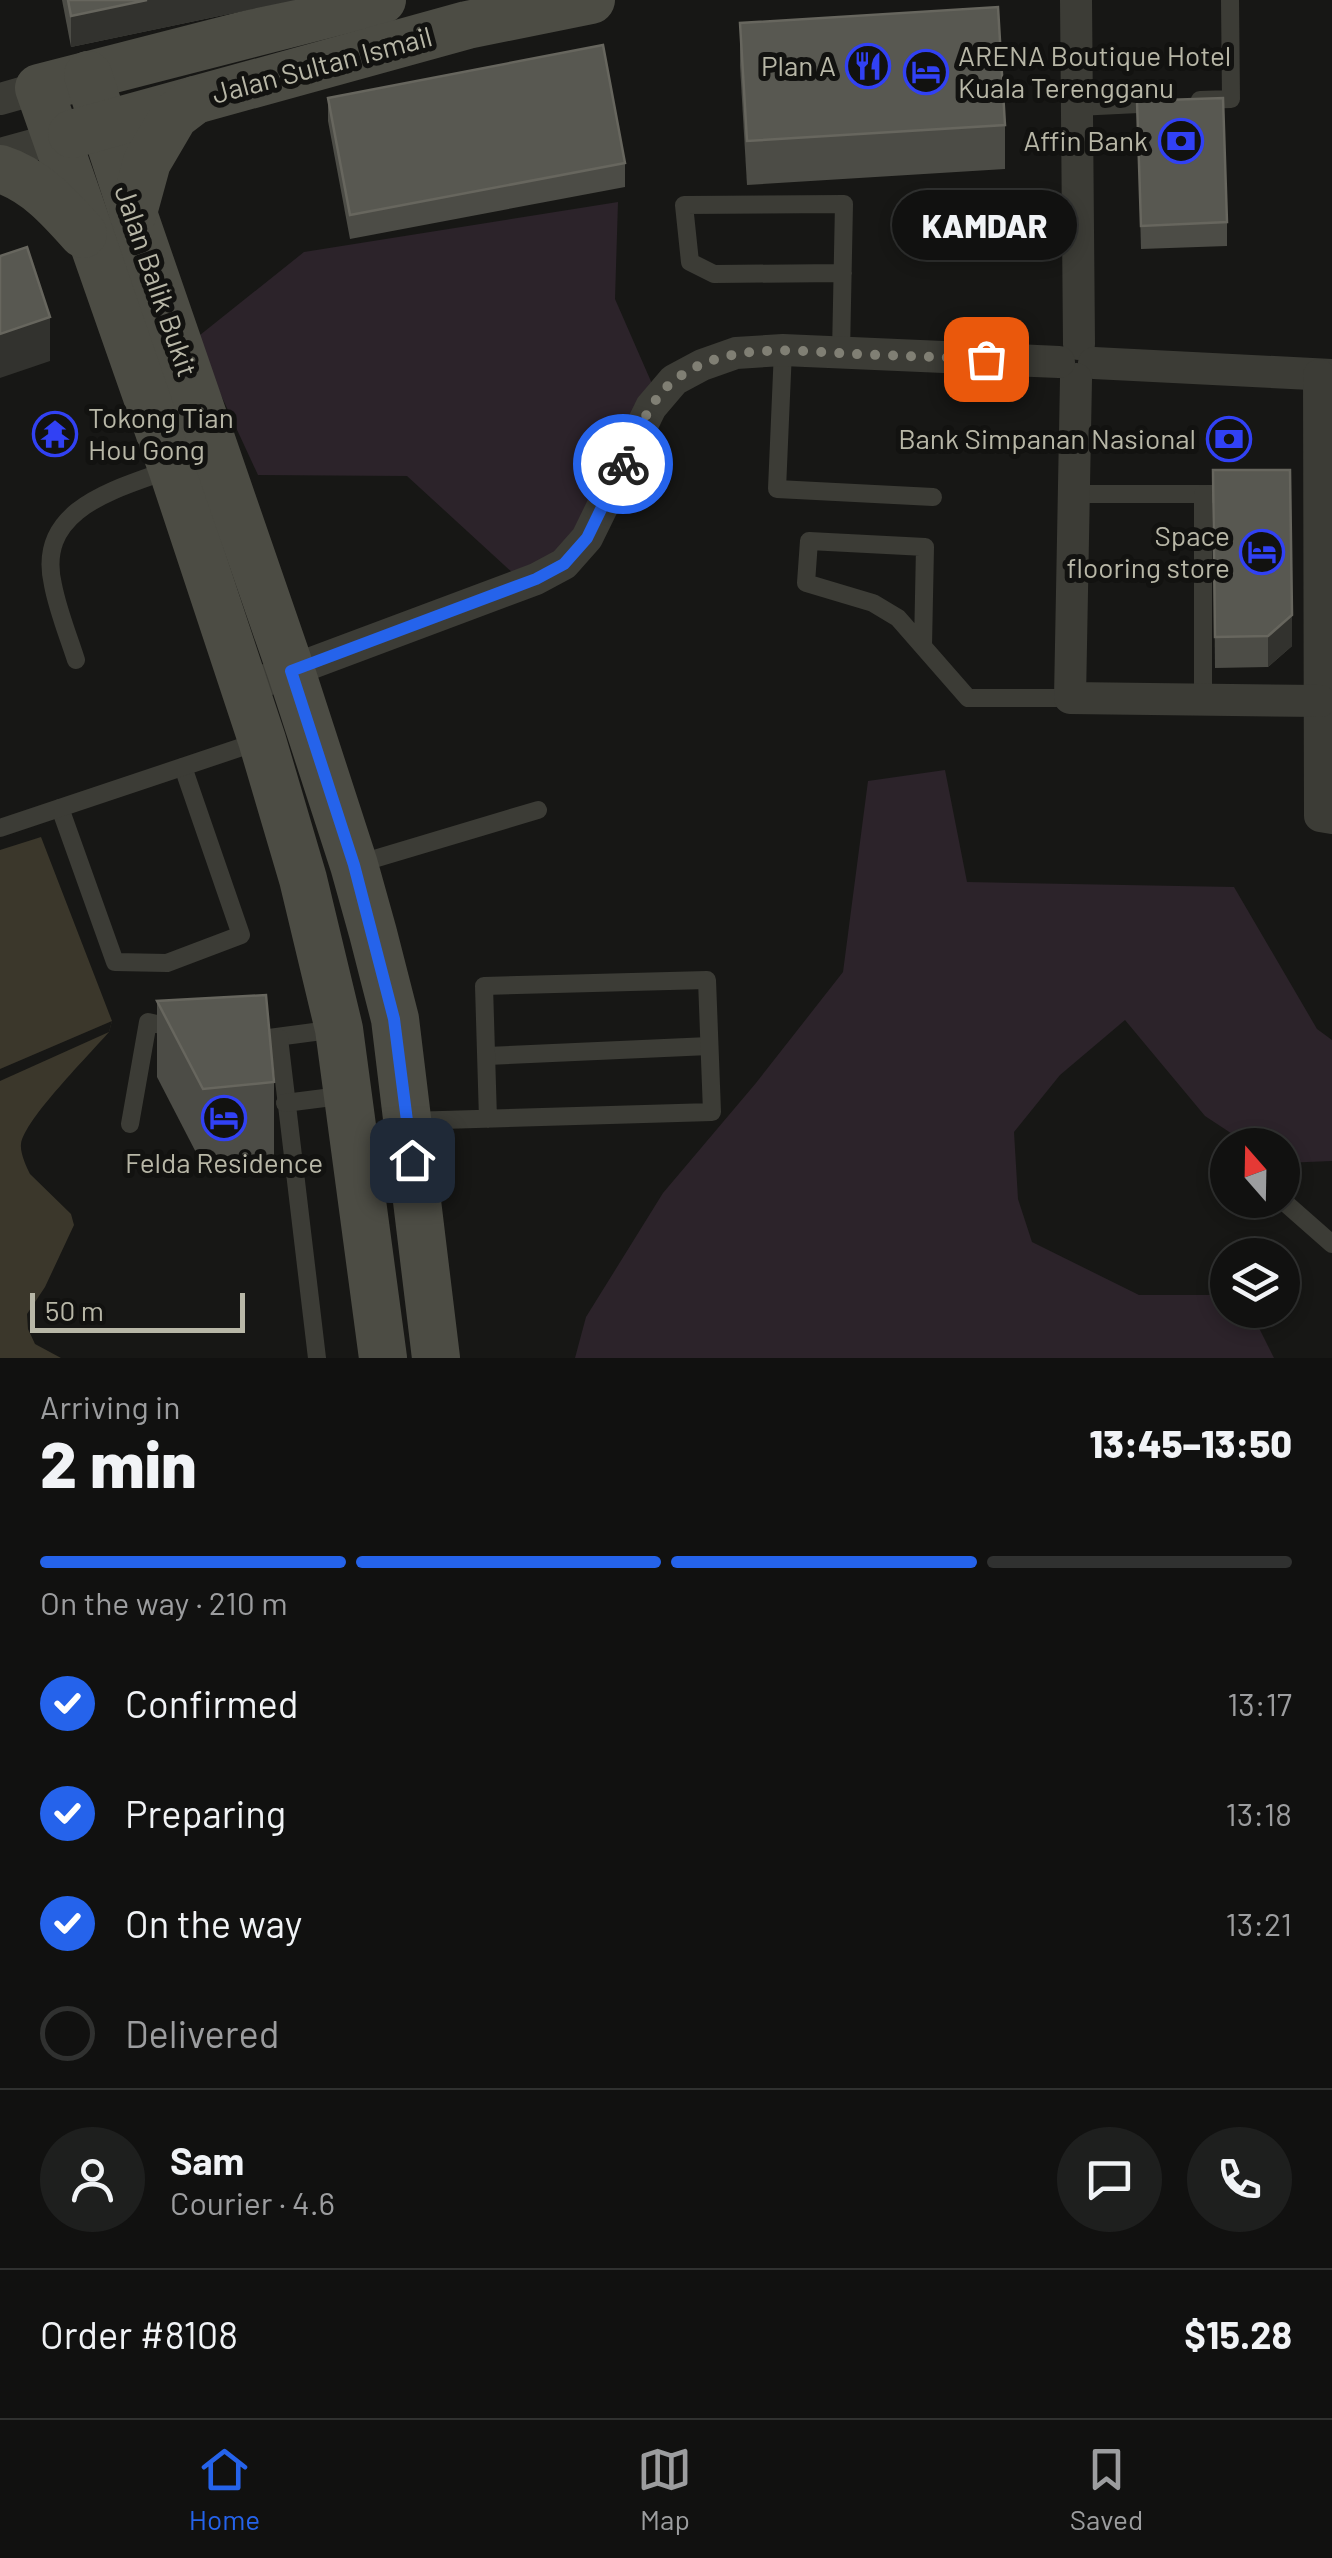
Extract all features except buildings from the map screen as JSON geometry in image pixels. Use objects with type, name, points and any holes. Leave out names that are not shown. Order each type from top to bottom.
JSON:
[{"type":"main road","name":"Jalan Sultan Ismail","points":[[19,94],[382,0]]},
{"type":"main road","name":"Jalan Sultan Ismail","points":[[56,139],[467,25],[591,0]]},
{"type":"main road","name":"Jalan Balik Bukit","points":[[88,76],[354,865],[394,1019],[436,1358]]},
{"type":"main road","name":"Jalan Balik Bukit","points":[[19,94],[56,139],[172,468],[303,878],[339,1029],[383,1358]]},
{"type":"main road","points":[[133,213],[146,162],[174,116],[195,100]]},
{"type":"main road","points":[[0,169],[36,187],[92,244]]},
{"type":"street","points":[[1076,0],[1077,362],[1070,698],[1320,701]]},
{"type":"street","points":[[0,154],[56,139]]},
{"type":"street","points":[[244,688],[536,579],[564,564],[587,538],[651,407],[674,380],[702,364],[736,353],[783,350],[1325,375],[1310,494],[1326,817]]},
{"type":"lane","points":[[1078,107],[1231,99],[1230,0]]},
{"type":"lane","points":[[840,353],[844,204],[684,205],[690,262],[714,274],[842,274]]},
{"type":"lane","points":[[783,350],[777,488],[933,497]]},
{"type":"lane","points":[[76,660],[52,583],[50,559],[57,536],[74,512],[96,497],[172,468]]},
{"type":"lane","points":[[1073,494],[1242,494]]},
{"type":"lane","points":[[1203,494],[1203,700]]},
{"type":"lane","points":[[923,646],[925,547],[809,541],[806,584],[873,603],[898,618],[968,698],[1070,698]]},
{"type":"lane","points":[[0,828],[262,740]]},
{"type":"lane","points":[[60,808],[115,962],[167,962],[241,935],[183,767]]},
{"type":"lane","points":[[354,865],[538,810]]},
{"type":"lane","points":[[408,1121],[488,1119],[712,1112],[707,980],[484,986],[488,1119]]},
{"type":"lane","points":[[130,1124],[148,1022],[204,1034]]},
{"type":"lane","points":[[242,1038],[278,1038],[339,1029]]},
{"type":"lane","points":[[278,1038],[317,1358]]},
{"type":"lane","points":[[487,1056],[709,1046]]},
{"type":"lane","points":[[285,1103],[349,1095]]},
{"type":"lane","points":[[1300,1216],[1332,1244]]},
{"type":"shaded area","points":[[618,202],[615,299],[653,386],[571,545],[515,575],[407,476],[258,475],[195,339],[304,252]]},
{"type":"shaded area","points":[[945,770],[967,882],[1234,887],[1317,1029],[1332,1040],[1332,1161],[1300,1162],[1300,1128],[1223,1128],[1205,1116],[1125,1020],[1060,1075],[1014,1132],[1018,1199],[1032,1242],[1139,1295],[1210,1295],[1210,1328],[1259,1328],[1274,1358],[575,1358],[586,1317],[663,1193],[843,972],[868,781]]},
{"type":"shaded area","points":[[41,837],[112,1021],[109,1032],[33,1119],[21,1144],[30,1174],[71,1214],[74,1225],[45,1287],[27,1314],[35,1344],[61,1358],[0,1358],[0,850]]},
{"type":"pier","points":[[112,1021],[109,1032],[0,1081],[0,1069]]},
{"type":"way so far","points":[[623,464],[651,407],[674,380],[702,364],[736,353],[783,350],[986,359]]},
{"type":"place","name":"Plan A","points":[[868,66]]},
{"type":"place","name":"ARENA Boutique Hotel Kuala Terengganu","points":[[926,72]]},
{"type":"place","name":"Affin Bank","points":[[1181,141]]},
{"type":"place","name":"KAMDAR","points":[[986,359]]},
{"type":"place","name":"Tokong Tian Hou Gong","points":[[55,434]]},
{"type":"place","name":"Bank Simpanan Nasional","points":[[1229,439]]},
{"type":"place","name":"Space flooring store","points":[[1262,552]]},
{"type":"place","name":"Felda Residence","points":[[224,1118]]},
{"type":"route","points":[[412,1160],[394,1019],[373,933],[291,671],[536,579],[564,564],[587,538],[623,464]]}]
